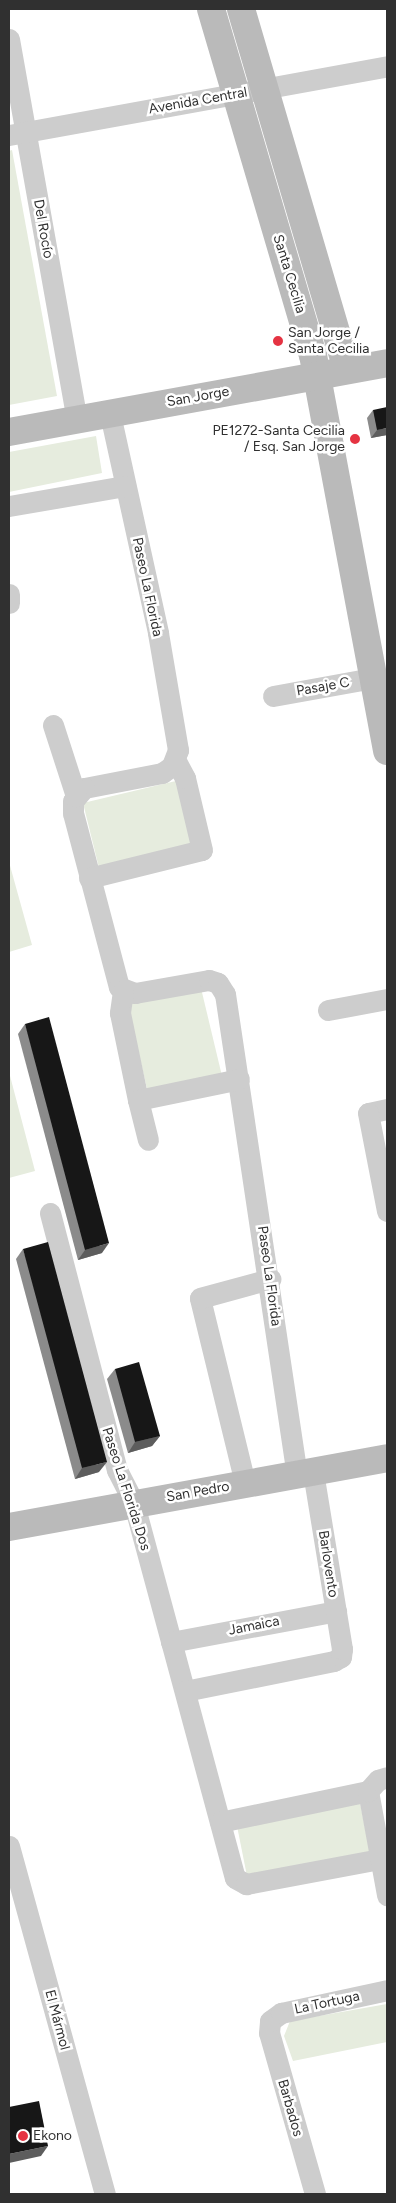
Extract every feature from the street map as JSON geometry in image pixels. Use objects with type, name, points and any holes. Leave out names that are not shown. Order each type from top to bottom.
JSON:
[{"type":"main road","name":"Santa Cecilia","points":[[211,9],[314,355],[316,376],[387,751]]},
{"type":"main road","name":"Santa Cecilia","points":[[241,9],[347,370]]},
{"type":"main road","name":"San Jorge","points":[[9,432],[387,363]]},
{"type":"main road","name":"San Pedro","points":[[9,1527],[387,1458]]},
{"type":"street","name":"Del Rocío","points":[[9,39],[17,134],[77,420]]},
{"type":"street","name":"Avenida Central","points":[[17,134],[387,66]]},
{"type":"street","name":"Paseo La Florida","points":[[89,878],[202,850],[185,778],[176,761],[178,744],[158,633],[110,414]]},
{"type":"street","points":[[9,506],[125,486]]},
{"type":"street","points":[[9,594],[9,603]]},
{"type":"street","name":"Pasaje C","points":[[274,696],[373,678]]},
{"type":"street","points":[[53,725],[76,796],[73,813],[116,982],[123,991],[120,1013],[148,1140]]},
{"type":"street","points":[[76,796],[90,786],[162,773],[176,761]]},
{"type":"street","name":"Paseo La Florida","points":[[123,991],[135,993],[204,980],[218,983],[225,994],[270,1279],[305,1473]]},
{"type":"street","points":[[328,1010],[387,999]]},
{"type":"street","points":[[138,1100],[239,1079]]},
{"type":"street","points":[[387,1109],[368,1113],[387,1211]]},
{"type":"street","name":"Paseo La Florida Dos","points":[[50,1213],[117,1470],[134,1504],[235,1878],[242,1884],[380,1859]]},
{"type":"street","points":[[245,1483],[200,1298],[270,1279]]},
{"type":"street","name":"Barlovento","points":[[185,1691],[334,1661],[340,1657],[342,1649],[336,1611],[305,1473]]},
{"type":"street","name":"Jamaica","points":[[171,1642],[336,1611]]},
{"type":"street","points":[[220,1822],[368,1791],[378,1780],[387,1777]]},
{"type":"street","points":[[368,1791],[387,1895]]},
{"type":"street","name":"El Mármol","points":[[9,1846],[105,2194]]},
{"type":"street","name":"La Tortuga","points":[[270,2021],[281,2012],[387,1990]]},
{"type":"street","name":"Barbados","points":[[270,2021],[269,2033],[315,2194]]},
{"type":"shaded area","points":[[12,150],[57,396],[9,405],[9,151]]},
{"type":"shaded area","points":[[96,436],[102,473],[9,492],[9,452]]},
{"type":"shaded area","points":[[180,780],[199,857],[102,880],[83,803]]},
{"type":"shaded area","points":[[9,862],[32,945],[9,952]]},
{"type":"shaded area","points":[[200,984],[222,1076],[148,1093],[127,1002]]},
{"type":"shaded area","points":[[9,1072],[35,1171],[9,1178]]},
{"type":"shaded area","points":[[360,1803],[370,1853],[247,1876],[237,1826]]},
{"type":"shaded area","points":[[387,2004],[387,2042],[293,2061],[284,2036],[290,2021]]},
{"type":"building","points":[[387,407],[387,428],[377,430],[373,410]]},
{"type":"building","points":[[49,1017],[109,1243],[85,1250],[25,1024]]},
{"type":"building","points":[[48,1242],[107,1462],[82,1468],[23,1249]]},
{"type":"building","points":[[139,1362],[160,1436],[135,1442],[115,1369]]},
{"type":"building","name":"Ekono","points":[[39,2101],[48,2146],[9,2154],[9,2107]]},
{"type":"place","name":"San Jorge / Santa Cecilia","points":[[278,341]]},
{"type":"place","name":"PE1272-Santa Cecilia / Esq. San Jorge","points":[[355,439]]},
{"type":"place","name":"Ekono","points":[[23,2136]]}]
